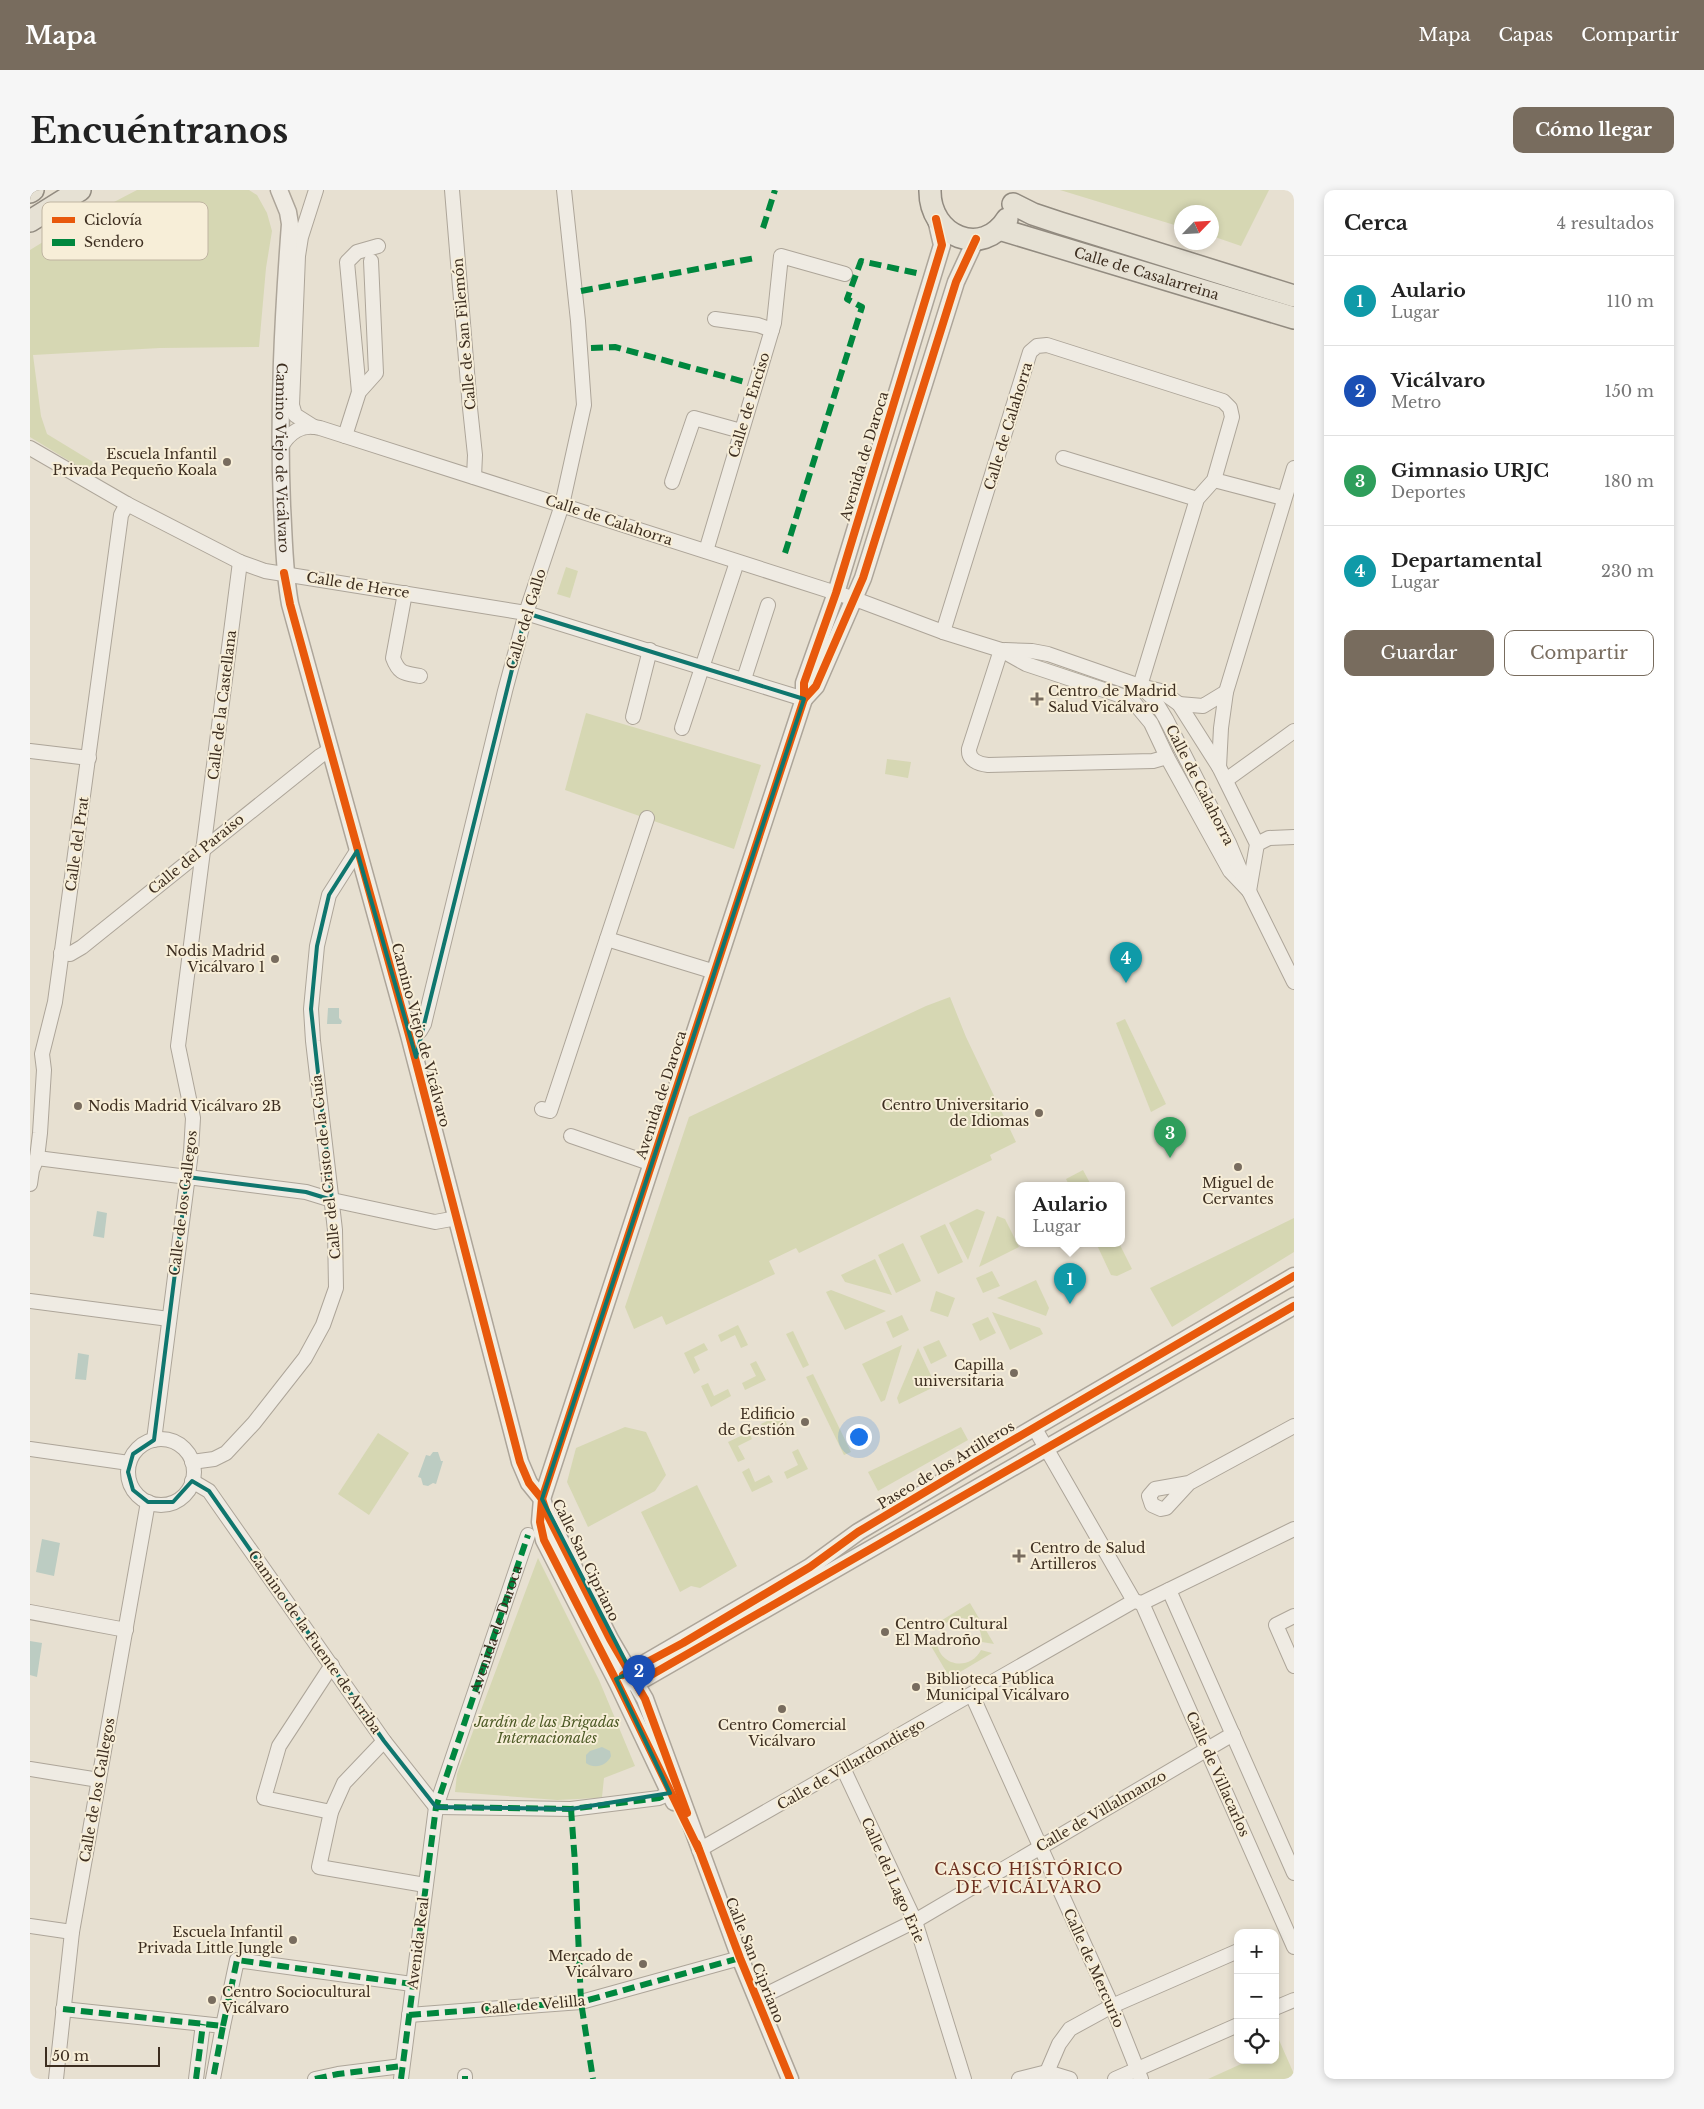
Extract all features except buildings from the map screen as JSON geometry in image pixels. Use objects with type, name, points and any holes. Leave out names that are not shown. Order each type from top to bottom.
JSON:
[{"type":"main road","points":[[61,202],[80,190]]},
{"type":"main road","points":[[911,190],[932,204],[953,234],[976,239],[988,236],[1006,222],[1013,197]]},
{"type":"main road","name":"Calle de Casalarreina","points":[[1013,197],[1032,214],[1294,296]]},
{"type":"main road","points":[[30,221],[42,214]]},
{"type":"main road","name":"Calle de Casalarreina","points":[[999,229],[1294,318]]},
{"type":"street","name":"Camino Viejo de Vicálvaro","points":[[279,190],[288,212],[290,224],[283,308],[280,449],[284,573],[290,604],[409,1035],[520,1462],[529,1483],[542,1499]]},
{"type":"street","name":"Camino Viejo de Vicálvaro","points":[[314,427],[295,415],[292,405],[300,237],[316,190]]},
{"type":"street","name":"Calle de San Filemón","points":[[452,190],[475,455],[476,470],[474,477]]},
{"type":"street","name":"Calle del Gallo","points":[[409,1035],[420,1031],[424,1024],[505,691],[526,613],[562,505],[584,405],[578,321],[564,190]]},
{"type":"street","name":"Avenida de Daroca","points":[[542,1499],[804,699],[804,683],[836,593],[942,245],[932,204]]},
{"type":"street","name":"Avenida de Daroca","points":[[804,699],[816,686],[855,599],[956,282],[976,239]]},
{"type":"street","points":[[359,392],[347,262],[357,252],[378,246]]},
{"type":"street","name":"Calle de Enciso","points":[[706,551],[772,330],[781,256],[845,274]]},
{"type":"street","points":[[345,436],[359,392],[376,372],[372,261]]},
{"type":"street","points":[[716,319],[758,325],[772,330]]},
{"type":"street","name":"Calle de Calahorra","points":[[943,632],[1030,352],[1037,346],[1047,345],[1223,401],[1230,408],[1232,417],[1214,480],[1197,499],[1140,686]]},
{"type":"street","points":[[672,482],[694,418],[741,430]]},
{"type":"street","points":[[280,449],[292,433],[314,427]]},
{"type":"street","name":"Calle de Calahorra","points":[[314,427],[855,599],[943,632],[1002,650],[1026,664],[1130,699],[1151,723],[1167,757],[1230,871],[1249,891]]},
{"type":"street","name":"Calle de Herce","points":[[31,451],[127,504],[240,562],[265,571],[526,613],[804,699]]},
{"type":"street","points":[[1063,458],[1197,499]]},
{"type":"street","name":"Calle de Calahorra","points":[[1219,767],[1221,728],[1226,692],[1294,468]]},
{"type":"street","points":[[1214,480],[1284,498]]},
{"type":"street","name":"Calle del Prat","points":[[32,1171],[44,1070],[42,1054],[55,1002],[121,516],[127,504]]},
{"type":"street","name":"Calle de la Castellana","points":[[203,848],[240,562]]},
{"type":"street","points":[[682,728],[737,562]]},
{"type":"street","points":[[405,593],[393,658],[402,673],[420,676]]},
{"type":"street","points":[[744,679],[768,605]]},
{"type":"street","points":[[633,717],[650,650]]},
{"type":"street","name":"Calle de Calahorra","points":[[1002,650],[1032,651],[1048,654],[1140,686],[1161,691],[1180,704],[1219,767],[1257,844],[1249,891]]},
{"type":"street","name":"Calle de Calahorra","points":[[1002,650],[969,749],[970,756],[974,760],[988,766],[1153,761],[1167,757]]},
{"type":"street","name":"Calle de Calahorra","points":[[1140,686],[1154,699],[1166,719],[1233,852],[1249,891],[1294,982]]},
{"type":"street","name":"Calle de Calahorra","points":[[1180,704],[1203,706],[1226,692]]},
{"type":"street","name":"Calle de Calahorra","points":[[1226,780],[1294,731]]},
{"type":"street","name":"Calle del Paraíso","points":[[61,953],[70,954],[82,947],[203,848],[330,750]]},
{"type":"street","points":[[30,751],[89,758]]},
{"type":"street","points":[[542,1109],[550,1112],[647,818]]},
{"type":"street","name":"Calle de Calahorra","points":[[1257,844],[1269,838],[1294,837]]},
{"type":"street","name":"Calle de los Gallegos","points":[[154,1440],[193,1118],[178,1046],[203,848]]},
{"type":"street","name":"Calle del Cristo de la Guía","points":[[192,1462],[214,1459],[226,1453],[254,1423],[305,1358],[318,1333],[336,1288],[335,1230],[311,1009],[318,946],[329,894],[357,851]]},
{"type":"street","points":[[607,939],[715,972]]},
{"type":"street","points":[[571,1136],[652,1164]]},
{"type":"street","points":[[32,1171],[187,1177],[306,1192],[332,1200],[435,1222],[457,1218]]},
{"type":"street","name":"Paseo de los Artilleros","points":[[627,1679],[810,1567],[880,1518],[1294,1276]]},
{"type":"street","points":[[30,1301],[168,1319]]},
{"type":"street","points":[[627,1679],[1046,1447],[1294,1306]]},
{"type":"street","points":[[1189,1482],[1294,1426]]},
{"type":"street","name":"Calle de Villacarlos","points":[[1034,1427],[1138,1602],[1206,1748],[1285,1930],[1294,1946]]},
{"type":"street","points":[[163,1439],[181,1446],[192,1462],[192,1481],[188,1490],[173,1502],[165,1504],[148,1502],[133,1490],[129,1481],[129,1463],[138,1448],[154,1440],[163,1439]]},
{"type":"street","points":[[30,1449],[129,1463]]},
{"type":"street","name":"Camino de la Fuente de Arriba","points":[[192,1481],[209,1491],[384,1741],[436,1807]]},
{"type":"street","name":"Calle San Cipriano","points":[[542,1499],[541,1531],[569,1588],[627,1679]]},
{"type":"street","name":"Calle San Cipriano","points":[[542,1499],[547,1514],[617,1652],[674,1788],[740,1958],[790,2079]]},
{"type":"street","name":"Calle de los Gallegos","points":[[56,2079],[72,1932],[148,1502]]},
{"type":"street","name":"Calle de Villardondiego","points":[[699,1850],[1138,1602],[1169,1590],[1294,1529]]},
{"type":"street","name":"Avenida de Daroca","points":[[436,1807],[528,1535]]},
{"type":"street","points":[[1169,1590],[1294,1873]]},
{"type":"street","points":[[30,1612],[126,1630]]},
{"type":"street","points":[[1294,1616],[1276,1626],[1294,1666]]},
{"type":"street","points":[[331,1812],[264,1798],[279,1746],[332,1665]]},
{"type":"street","name":"Calle de Mercurio","points":[[972,1695],[1112,2006],[1139,2074]]},
{"type":"street","name":"Calle de Villalmanzo","points":[[757,1999],[915,1921],[1206,1748],[1233,1734]]},
{"type":"street","points":[[384,1741],[344,1783],[331,1812],[319,1867],[425,1885]]},
{"type":"street","points":[[30,1768],[99,1780]]},
{"type":"street","name":"Calle del Lago Erie","points":[[843,1768],[915,1921],[964,2079]]},
{"type":"street","points":[[436,1807],[571,1809],[659,1798],[674,1788]]},
{"type":"street","name":"Avenida Real","points":[[401,2073],[436,1807]]},
{"type":"street","points":[[30,1926],[72,1932]]},
{"type":"street","points":[[1047,2072],[1059,2044],[1070,2029],[1112,2006],[1234,1953]]},
{"type":"street","name":"Calle de Velilla","points":[[409,2015],[581,2002],[740,1958]]},
{"type":"street","points":[[213,2079],[237,1960],[412,1984]]},
{"type":"street","points":[[1279,2006],[1294,2000]]},
{"type":"street","points":[[63,2009],[223,2026]]},
{"type":"street","points":[[196,2079],[203,2024]]},
{"type":"street","points":[[1114,2079],[1139,2074],[1234,2027]]},
{"type":"street","points":[[1019,2079],[1047,2072],[1070,2079]]},
{"type":"street","points":[[315,2079],[338,2074],[401,2073]]},
{"type":"highlighted area","points":[[526,613],[804,699],[542,1499],[631,1672],[616,1679],[670,1793],[571,1809],[436,1807],[384,1741],[209,1491],[192,1481],[173,1502],[148,1502],[133,1490],[128,1472],[133,1454],[154,1440],[187,1177],[306,1192],[332,1200],[311,1009],[317,946],[329,895],[357,851],[416,1057]]},
{"type":"green space","points":[[137,190],[249,190],[257,195],[267,213],[272,231],[266,268],[259,347],[160,348],[33,355],[41,416],[47,434],[93,462],[89,473],[30,437],[30,250],[42,243],[42,260],[208,260],[208,202],[114,202]]},
{"type":"green space","points":[[1060,190],[1269,190],[1241,246],[1219,238],[1219,205],[1174,205],[1174,225]]},
{"type":"green space","points":[[566,567],[578,571],[570,598],[557,594]]},
{"type":"green space","points":[[586,713],[761,765],[734,849],[565,790]]},
{"type":"green space","points":[[887,759],[911,762],[908,778],[885,774]]},
{"type":"green space","points":[[950,997],[966,1037],[1016,1142],[990,1155],[992,1160],[799,1253],[796,1248],[769,1261],[775,1274],[666,1325],[662,1316],[634,1329],[625,1307],[689,1117],[926,1006]]},
{"type":"green space","points":[[1125,1019],[1166,1104],[1151,1112],[1116,1023]]},
{"type":"green space","points":[[1083,1170],[1089,1182],[1068,1182],[1066,1179]]},
{"type":"green space","points":[[977,1209],[985,1212],[968,1260],[949,1223]]},
{"type":"green space","points":[[997,1216],[1005,1219],[1015,1239],[1015,1247],[1019,1247],[979,1267]]},
{"type":"green space","points":[[1294,1218],[1294,1252],[1172,1327],[1150,1288]]},
{"type":"green space","points":[[945,1224],[963,1262],[938,1274],[920,1236]]},
{"type":"green space","points":[[903,1243],[921,1281],[896,1293],[878,1255]]},
{"type":"green space","points":[[1098,1247],[1121,1247],[1132,1269],[1117,1276],[1111,1275]]},
{"type":"green space","points":[[875,1259],[892,1295],[845,1282],[841,1275]]},
{"type":"green space","points":[[992,1271],[1000,1286],[983,1293],[976,1278]]},
{"type":"green space","points":[[1036,1280],[1049,1308],[1046,1316],[997,1298]]},
{"type":"green space","points":[[831,1290],[886,1311],[845,1330],[826,1292]]},
{"type":"green space","points":[[936,1291],[955,1298],[948,1317],[930,1311]]},
{"type":"green space","points":[[992,1312],[1040,1328],[1043,1334],[1010,1350]]},
{"type":"green space","points":[[902,1315],[909,1330],[893,1338],[886,1322]]},
{"type":"green space","points":[[988,1317],[996,1333],[980,1341],[972,1324]]},
{"type":"green space","points":[[738,1325],[748,1345],[741,1348],[735,1335],[721,1342],[718,1335]]},
{"type":"green space","points":[[793,1331],[809,1365],[803,1368],[786,1334]]},
{"type":"green space","points":[[939,1340],[947,1356],[931,1364],[923,1347]]},
{"type":"green space","points":[[704,1343],[708,1350],[694,1357],[700,1370],[694,1374],[684,1353]]},
{"type":"green space","points":[[902,1345],[885,1400],[881,1402],[862,1364]]},
{"type":"green space","points":[[918,1348],[936,1386],[899,1404],[897,1398]]},
{"type":"green space","points":[[756,1361],[766,1380],[745,1390],[742,1383],[756,1376],[750,1364]]},
{"type":"green space","points":[[813,1374],[851,1452],[844,1455],[806,1377]]},
{"type":"green space","points":[[708,1383],[714,1396],[728,1389],[731,1396],[711,1407],[701,1386]]},
{"type":"green space","points":[[782,1414],[792,1435],[785,1438],[779,1425],[765,1431],[761,1424]]},
{"type":"green space","points":[[625,1427],[646,1432],[666,1475],[655,1491],[588,1527],[567,1482],[576,1448]]},
{"type":"green space","points":[[961,1427],[968,1440],[878,1491],[868,1472]]},
{"type":"green space","points":[[749,1432],[752,1439],[738,1446],[745,1459],[738,1462],[728,1442]]},
{"type":"green space","points":[[378,1433],[409,1453],[369,1515],[338,1494]]},
{"type":"green space","points":[[798,1449],[808,1469],[787,1479],[784,1472],[798,1465],[792,1452]]},
{"type":"green space","points":[[749,1468],[755,1482],[769,1475],[773,1482],[752,1492],[742,1472]]},
{"type":"green space","points":[[697,1485],[737,1566],[700,1588],[691,1586],[680,1592],[641,1512]]},
{"type":"green space","name":"Jardín de las Brigadas Internacionales","points":[[538,1558],[599,1680],[635,1766],[604,1778],[602,1797],[598,1798],[557,1800],[455,1792],[457,1774]]},
{"type":"green space","points":[[970,1603],[994,1644],[982,1642],[981,1633],[977,1626],[966,1619],[952,1620],[940,1630],[929,1628]]},
{"type":"green space","points":[[925,1636],[937,1639],[938,1648],[942,1655],[954,1663],[969,1662],[981,1650],[992,1653],[950,1678]]},
{"type":"green space","points":[[1279,2040],[1294,2074],[1294,2079],[1208,2079],[1241,2064],[1279,2064]]},
{"type":"shaded area","points":[[328,1008],[339,1008],[341,1024],[327,1024]]},
{"type":"shaded area","points":[[97,1211],[107,1213],[104,1238],[93,1236]]},
{"type":"shaded area","points":[[78,1353],[89,1355],[86,1380],[75,1379]]},
{"type":"shaded area","points":[[433,1452],[438,1452],[441,1461],[443,1461],[436,1484],[423,1485],[421,1478],[418,1477],[426,1455],[430,1456]]},
{"type":"shaded area","points":[[42,1539],[60,1543],[54,1576],[36,1572]]},
{"type":"shaded area","points":[[30,1641],[42,1643],[37,1677],[30,1675]]},
{"type":"shaded area","points":[[602,1747],[610,1751],[611,1756],[607,1762],[597,1766],[586,1763],[586,1755],[590,1751]]},
{"type":"marked path","points":[[763,228],[775,190]]},
{"type":"marked path","points":[[581,291],[755,258]]},
{"type":"marked path","points":[[785,553],[862,307],[847,299],[861,261],[921,274]]},
{"type":"marked path","points":[[591,348],[615,347],[745,382]]},
{"type":"marked path","points":[[401,2079],[436,1807],[528,1535]]},
{"type":"marked path","points":[[436,1807],[571,1809],[659,1798],[674,1791]]},
{"type":"marked path","points":[[571,1809],[581,2002],[593,2079]]},
{"type":"marked path","points":[[409,2015],[581,2002],[740,1958]]},
{"type":"marked path","points":[[223,2026],[237,1960],[412,1984]]},
{"type":"marked path","points":[[63,2009],[223,2026],[213,2079]]},
{"type":"marked path","points":[[196,2079],[203,2024]]},
{"type":"marked path","points":[[315,2079],[338,2074],[402,2066]]},
{"type":"cycle path","points":[[699,1850],[618,1684],[544,1540],[540,1522],[542,1499],[804,699],[804,683],[836,593],[942,245],[936,219]]},
{"type":"cycle path","points":[[804,699],[816,686],[863,578],[956,282],[976,239]]},
{"type":"cycle path","points":[[284,573],[290,604],[409,1035],[520,1462],[529,1483],[542,1499],[547,1514],[610,1639],[645,1699],[687,1813]]},
{"type":"cycle path","points":[[623,1675],[683,1643],[810,1567],[858,1532],[1294,1276]]},
{"type":"cycle path","points":[[637,1683],[1294,1306]]},
{"type":"cycle path","points":[[697,1844],[740,1958],[790,2079]]},
{"type":"place","name":"Escuela Infantil Privada Pequeño Koala","points":[[227,462]]},
{"type":"place","name":"Centro de Madrid Salud Vicálvaro","points":[[1037,699]]},
{"type":"place","name":"Nodis Madrid Vicálvaro 1","points":[[275,959]]},
{"type":"place","name":"Departamental","points":[[1126,983]]},
{"type":"place","name":"Nodis Madrid Vicálvaro 2B","points":[[78,1106]]},
{"type":"place","name":"Centro Universitario de Idiomas","points":[[1039,1113]]},
{"type":"place","name":"Gimnasio URJC","points":[[1170,1158]]},
{"type":"place","name":"Miguel de Cervantes","points":[[1238,1167]]},
{"type":"place","name":"Aulario","points":[[1070,1304]]},
{"type":"place","name":"Capilla universitaria","points":[[1014,1373]]},
{"type":"place","name":"Edificio de Gestión","points":[[805,1422]]},
{"type":"place","name":"Centro de Salud Artilleros","points":[[1019,1556]]},
{"type":"place","name":"Centro Cultural El Madroño","points":[[885,1632]]},
{"type":"place","name":"Biblioteca Pública Municipal Vicálvaro","points":[[916,1687]]},
{"type":"place","name":"Vicálvaro","points":[[639,1696]]},
{"type":"place","name":"Centro Comercial Vicálvaro","points":[[782,1709]]},
{"type":"place","name":"Escuela Infantil Privada Little Jungle","points":[[293,1940]]},
{"type":"place","name":"Mercado de Vicálvaro","points":[[643,1964]]},
{"type":"place","name":"Centro Sociocultural Vicálvaro","points":[[212,2000]]},
{"type":"district","name":"CASCO HISTÓRICO DE VICÁLVARO","points":[[1029,1878]]}]
